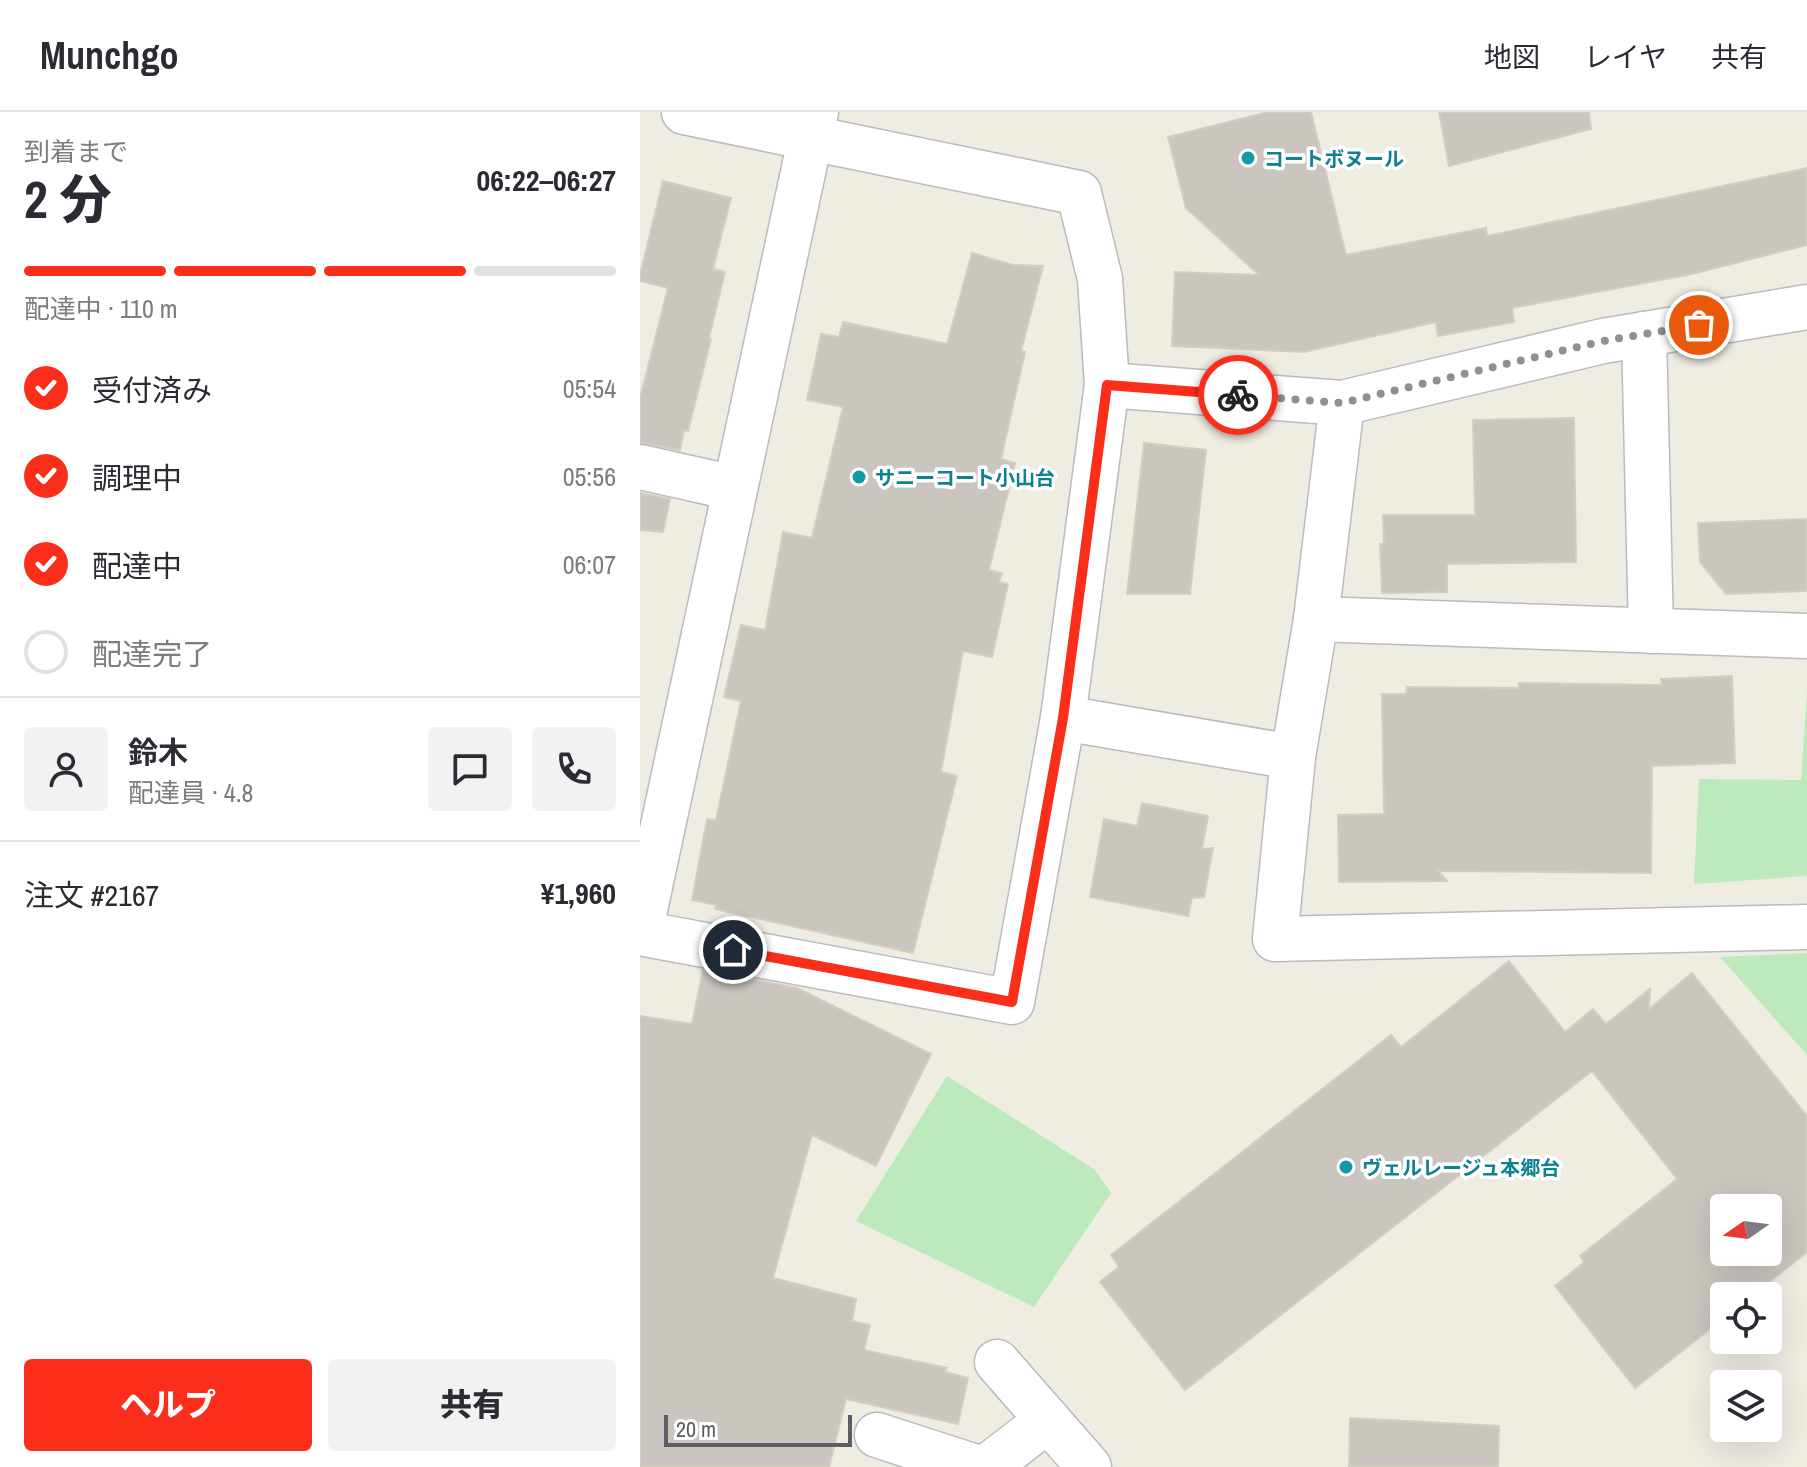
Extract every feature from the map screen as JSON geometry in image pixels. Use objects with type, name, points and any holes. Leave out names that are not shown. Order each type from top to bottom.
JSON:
[{"type":"street","points":[[684,112],[812,126],[1079,193],[1100,279],[1107,385],[1063,718],[1012,1002],[640,933],[812,126]]},
{"type":"street","points":[[1107,385],[1342,403],[1603,341],[1807,307]]},
{"type":"street","points":[[1644,334],[1651,631]]},
{"type":"street","points":[[1342,403],[1316,619],[1293,757],[1275,939],[1807,927]]},
{"type":"street","points":[[640,467],[734,488]]},
{"type":"street","points":[[1316,619],[1807,636]]},
{"type":"street","points":[[1063,718],[1293,757]]},
{"type":"street","points":[[997,1362],[1089,1467]]},
{"type":"street","points":[[987,1467],[1048,1420]]},
{"type":"street","points":[[877,1435],[976,1467]]},
{"type":"green space","points":[[1807,691],[1807,876],[1694,884],[1699,779],[1801,780]]},
{"type":"green space","points":[[1807,953],[1807,1055],[1720,957]]},
{"type":"green space","points":[[947,1076],[1094,1169],[1111,1193],[1034,1307],[856,1221]]},
{"type":"building","points":[[1268,112],[1311,112],[1346,255],[1486,228],[1487,236],[1807,168],[1807,245],[1692,274],[1512,308],[1514,322],[1438,336],[1436,322],[1304,352],[1172,346],[1175,272],[1259,275],[1186,208],[1168,137]]},
{"type":"building","points":[[1439,112],[1589,112],[1591,129],[1449,166]]},
{"type":"building","points":[[663,181],[731,198],[713,269],[725,272],[688,431],[684,430],[680,450],[640,443],[640,398],[668,288],[640,281],[640,275]]},
{"type":"building","points":[[972,253],[1013,265],[1043,266],[1021,351],[1025,352],[1001,459],[1015,463],[989,570],[1002,573],[999,582],[1008,584],[992,657],[963,651],[941,772],[957,776],[913,953],[715,909],[716,905],[692,900],[707,819],[716,820],[741,701],[724,697],[741,625],[765,630],[783,532],[812,538],[843,407],[807,400],[821,334],[839,337],[843,322],[947,344]]},
{"type":"building","points":[[1574,418],[1576,562],[1447,564],[1447,592],[1382,593],[1380,544],[1384,544],[1383,515],[1475,515],[1473,420]]},
{"type":"building","points":[[1144,443],[1206,450],[1190,594],[1127,594]]},
{"type":"building","points":[[640,493],[670,499],[663,532],[640,530]]},
{"type":"building","points":[[1807,519],[1807,591],[1726,594],[1700,562],[1698,523]]},
{"type":"building","points":[[1732,676],[1735,763],[1652,766],[1651,873],[1438,871],[1447,881],[1339,882],[1338,815],[1384,814],[1382,694],[1406,694],[1407,687],[1519,688],[1519,683],[1662,685],[1661,679]]},
{"type":"building","points":[[1142,803],[1208,816],[1202,849],[1213,848],[1204,897],[1192,898],[1188,916],[1090,897],[1104,819],[1137,826]]},
{"type":"building","name":"ヴェルレージュ本郷台","points":[[1509,961],[1565,1032],[1593,1009],[1606,1024],[1650,989],[1649,1009],[1692,973],[1807,1116],[1807,1252],[1770,1282],[1710,1282],[1710,1329],[1635,1388],[1555,1286],[1584,1262],[1580,1256],[1677,1179],[1592,1071],[1185,1390],[1100,1282],[1119,1267],[1111,1255],[1391,1035],[1401,1047]]},
{"type":"building","points":[[703,970],[797,988],[931,1054],[876,1166],[812,1135],[773,1278],[856,1299],[852,1321],[870,1325],[864,1350],[947,1368],[945,1372],[968,1378],[958,1424],[846,1399],[829,1467],[640,1467],[640,1016],[692,1024]]},
{"type":"building","points":[[1350,1418],[1499,1426],[1498,1467],[1349,1467]]},
{"type":"way so far","points":[[1238,395],[1342,403],[1603,341],[1699,325]]},
{"type":"place","name":"コートボヌール","points":[[1248,158]]},
{"type":"place","name":"サニーコート小山台","points":[[859,477]]},
{"type":"place","name":"ヴェルレージュ本郷台","points":[[1346,1167]]},
{"type":"route","points":[[733,950],[1012,1002],[1063,718],[1107,385],[1238,395]]}]
